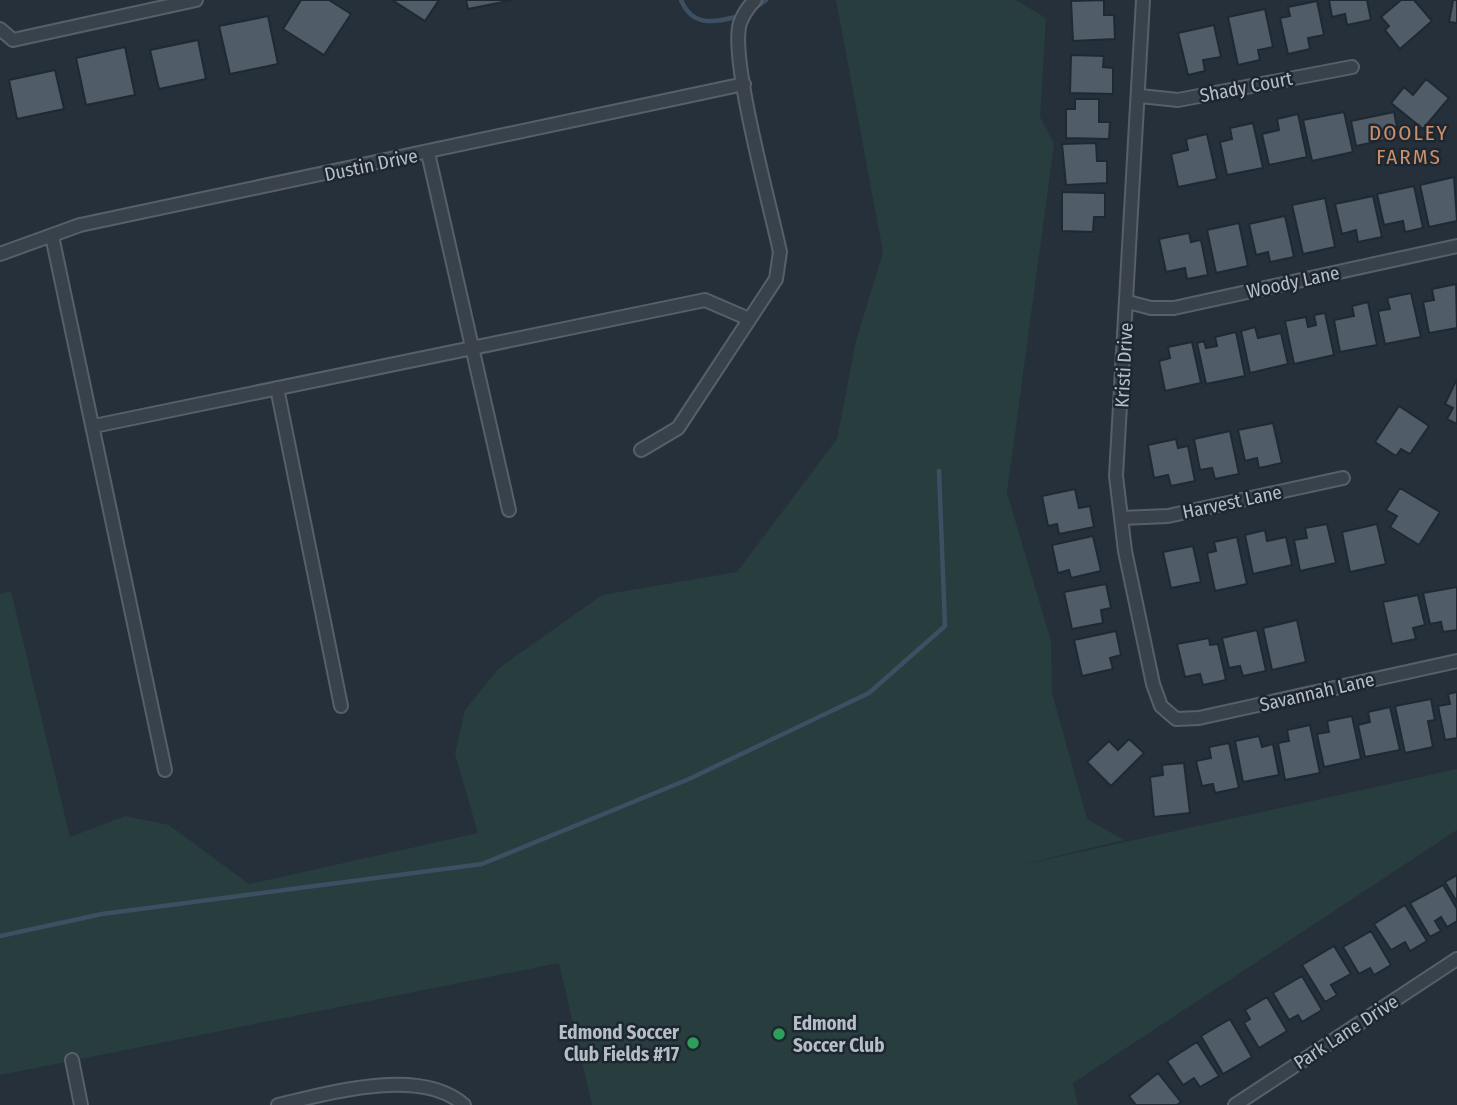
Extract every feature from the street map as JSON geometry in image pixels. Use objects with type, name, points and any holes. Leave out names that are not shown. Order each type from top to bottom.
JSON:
[{"type":"street","points":[[0,29],[13,40],[196,0]]},
{"type":"street","points":[[641,450],[678,428],[776,279],[780,252],[744,84],[740,23],[755,0]]},
{"type":"street","name":"Kristi Drive","points":[[1143,0],[1140,96],[1116,476],[1121,518],[1153,684],[1161,706],[1176,719]]},
{"type":"street","name":"Shady Court","points":[[1140,96],[1178,100],[1352,67]]},
{"type":"street","name":"Dustin Drive","points":[[0,254],[80,225],[744,84]]},
{"type":"street","points":[[428,153],[509,510]]},
{"type":"street","points":[[52,236],[165,770]]},
{"type":"street","name":"Woody Lane","points":[[1128,302],[1150,308],[1174,308],[1457,246]]},
{"type":"street","points":[[94,426],[705,300],[749,319]]},
{"type":"street","points":[[277,388],[341,706]]},
{"type":"street","name":"Harvest Lane","points":[[1121,518],[1168,516],[1343,478]]},
{"type":"street","name":"Savannah Lane","points":[[1176,719],[1199,718],[1457,661]]},
{"type":"street","name":"Park Lane Drive","points":[[1235,1105],[1457,959]]},
{"type":"street","points":[[72,1060],[81,1105]]},
{"type":"street","points":[[281,1105],[401,1084],[430,1087],[464,1105]]},
{"type":"green space","points":[[836,0],[1016,0],[1046,18],[1040,117],[1054,144],[1007,493],[1051,641],[1052,693],[1087,819],[1124,840],[1016,866],[1457,769],[1457,830],[1073,1083],[1078,1105],[592,1105],[559,963],[0,1075],[0,594],[11,591],[70,837],[125,816],[169,825],[249,884],[478,833],[455,754],[465,710],[499,668],[602,595],[737,572],[837,439],[856,341],[883,252]]},
{"type":"building","points":[[301,0],[329,0],[351,14],[324,55],[283,29]]},
{"type":"building","points":[[392,0],[439,0],[425,21]]},
{"type":"building","points":[[466,0],[513,0],[468,9]]},
{"type":"building","points":[[1104,0],[1104,15],[1114,15],[1115,39],[1073,41],[1071,1]]},
{"type":"building","points":[[1329,0],[1367,0],[1371,20],[1347,25],[1345,14],[1332,17]]},
{"type":"building","points":[[1401,0],[1414,0],[1432,21],[1400,49],[1385,30],[1389,26],[1381,17]]},
{"type":"building","points":[[1453,0],[1457,0],[1457,23],[1449,22]]},
{"type":"building","points":[[1317,1],[1324,35],[1308,38],[1310,49],[1288,54],[1280,18],[1290,16],[1288,7]]},
{"type":"building","points":[[1265,9],[1273,47],[1258,50],[1260,60],[1238,65],[1228,17]]},
{"type":"building","points":[[268,16],[278,64],[230,74],[219,26]]},
{"type":"building","points":[[1214,25],[1221,57],[1203,60],[1205,71],[1188,75],[1178,33]]},
{"type":"building","points":[[198,40],[206,79],[159,89],[150,50]]},
{"type":"building","points":[[125,47],[135,95],[86,105],[76,58]]},
{"type":"building","points":[[1071,55],[1104,56],[1103,67],[1113,68],[1113,94],[1070,93]]},
{"type":"building","points":[[55,70],[64,109],[17,119],[9,80]]},
{"type":"building","points":[[1426,79],[1449,98],[1423,129],[1391,103],[1404,87],[1413,95]]},
{"type":"building","points":[[1075,99],[1099,99],[1099,122],[1110,122],[1109,139],[1066,138],[1066,109],[1075,109]]},
{"type":"building","points":[[1344,112],[1353,152],[1312,161],[1303,120]]},
{"type":"building","points":[[1394,112],[1399,137],[1356,146],[1351,121]]},
{"type":"building","points":[[1298,114],[1307,157],[1269,165],[1262,134],[1279,130],[1277,119]]},
{"type":"building","points":[[1253,123],[1263,168],[1227,175],[1220,142],[1232,139],[1230,128]]},
{"type":"building","points":[[1207,134],[1217,179],[1178,187],[1171,154],[1188,150],[1186,139]]},
{"type":"building","points":[[1096,143],[1097,161],[1107,161],[1107,183],[1066,185],[1062,144]]},
{"type":"building","points":[[1454,177],[1457,221],[1429,227],[1420,185]]},
{"type":"building","points":[[1414,186],[1423,228],[1405,232],[1403,221],[1384,225],[1377,194]]},
{"type":"building","points":[[1062,192],[1105,193],[1105,217],[1094,217],[1093,232],[1062,231]]},
{"type":"building","points":[[1373,196],[1382,237],[1358,242],[1356,230],[1342,234],[1335,204]]},
{"type":"building","points":[[1325,198],[1335,247],[1303,254],[1292,205]]},
{"type":"building","points":[[1285,216],[1294,257],[1270,262],[1268,252],[1256,255],[1249,224]]},
{"type":"building","points":[[1239,223],[1248,266],[1216,273],[1207,230]]},
{"type":"building","points":[[1189,233],[1191,242],[1201,240],[1208,275],[1187,279],[1185,268],[1166,272],[1159,239]]},
{"type":"building","points":[[1456,284],[1457,328],[1429,333],[1423,302],[1434,300],[1432,289]]},
{"type":"building","points":[[1411,293],[1421,337],[1385,344],[1378,311],[1390,309],[1387,298]]},
{"type":"building","points":[[1368,302],[1377,345],[1340,352],[1334,320],[1354,316],[1352,306]]},
{"type":"building","points":[[1325,313],[1334,355],[1294,364],[1285,321],[1306,317],[1308,327],[1316,325],[1314,315]]},
{"type":"building","points":[[1255,327],[1258,338],[1281,333],[1288,364],[1250,373],[1241,331]]},
{"type":"building","points":[[1236,332],[1245,376],[1206,384],[1197,343],[1204,341],[1206,348],[1217,346],[1215,337]]},
{"type":"building","points":[[1192,342],[1201,383],[1165,391],[1159,361],[1170,358],[1168,347]]},
{"type":"building","points":[[1457,379],[1457,424],[1447,419],[1453,408],[1445,404]]},
{"type":"building","points":[[1399,406],[1429,426],[1410,454],[1401,449],[1396,456],[1375,442]]},
{"type":"building","points":[[1273,423],[1282,463],[1259,468],[1257,458],[1245,461],[1238,430]]},
{"type":"building","points":[[1230,431],[1239,474],[1215,479],[1212,468],[1200,470],[1194,439]]},
{"type":"building","points":[[1176,439],[1178,448],[1188,446],[1195,481],[1171,486],[1168,475],[1154,478],[1148,445]]},
{"type":"building","points":[[1400,488],[1440,512],[1419,545],[1390,527],[1397,516],[1386,510]]},
{"type":"building","points":[[1075,489],[1079,508],[1090,506],[1094,527],[1059,534],[1057,524],[1048,526],[1042,496]]},
{"type":"building","points":[[1327,524],[1336,563],[1300,571],[1294,540],[1307,538],[1305,528]]},
{"type":"building","points":[[1377,524],[1386,564],[1350,572],[1342,532]]},
{"type":"building","points":[[1265,530],[1267,541],[1286,537],[1292,565],[1253,574],[1245,535]]},
{"type":"building","points":[[1093,536],[1101,571],[1071,578],[1069,570],[1058,573],[1052,545]]},
{"type":"building","points":[[1237,537],[1247,584],[1215,591],[1207,553],[1216,551],[1214,542]]},
{"type":"building","points":[[1193,546],[1201,582],[1171,588],[1163,552]]},
{"type":"building","points":[[1106,584],[1111,608],[1101,610],[1103,623],[1072,629],[1064,592]]},
{"type":"building","points":[[1457,587],[1457,630],[1443,632],[1441,622],[1430,624],[1423,593]]},
{"type":"building","points":[[1418,595],[1425,625],[1413,628],[1416,639],[1392,644],[1383,602]]},
{"type":"building","points":[[1297,620],[1306,662],[1272,670],[1263,628]]},
{"type":"building","points":[[1257,630],[1266,671],[1243,676],[1240,666],[1229,668],[1222,638]]},
{"type":"building","points":[[1116,631],[1121,655],[1110,658],[1113,669],[1082,676],[1074,640]]},
{"type":"building","points":[[1209,638],[1210,645],[1218,644],[1226,680],[1203,685],[1200,674],[1185,677],[1177,644]]},
{"type":"building","points":[[1457,692],[1457,738],[1445,740],[1438,706],[1450,704],[1448,694]]},
{"type":"building","points":[[1431,699],[1435,720],[1428,721],[1433,747],[1405,753],[1395,706]]},
{"type":"building","points":[[1390,707],[1400,750],[1365,757],[1358,725],[1370,722],[1368,712]]},
{"type":"building","points":[[1352,716],[1361,759],[1324,767],[1317,734],[1329,732],[1327,721]]},
{"type":"building","points":[[1310,725],[1320,773],[1285,780],[1278,743],[1289,741],[1287,730]]},
{"type":"building","points":[[1259,736],[1262,747],[1273,744],[1279,775],[1243,782],[1235,741]]},
{"type":"building","points":[[1129,739],[1144,753],[1111,786],[1087,762],[1109,741],[1118,750]]},
{"type":"building","points":[[1229,743],[1239,788],[1215,793],[1213,784],[1202,786],[1196,761],[1211,758],[1209,747]]},
{"type":"building","points":[[1184,763],[1190,813],[1154,817],[1150,777],[1163,775],[1162,765]]},
{"type":"building","points":[[1457,875],[1457,902],[1445,882]]},
{"type":"building","points":[[1443,885],[1457,909],[1457,921],[1447,927],[1441,917],[1435,921],[1441,931],[1430,937],[1410,903]]},
{"type":"building","points":[[1405,905],[1427,941],[1410,951],[1405,942],[1391,950],[1374,924]]},
{"type":"building","points":[[1371,931],[1391,965],[1374,975],[1370,968],[1359,974],[1343,947]]},
{"type":"building","points":[[1334,946],[1351,974],[1331,985],[1337,995],[1325,1002],[1302,965]]},
{"type":"building","points":[[1302,976],[1322,1010],[1302,1022],[1298,1015],[1289,1020],[1273,993]]},
{"type":"building","points":[[1267,997],[1287,1031],[1259,1048],[1244,1023],[1250,1019],[1245,1010]]},
{"type":"building","points":[[1230,1019],[1252,1057],[1223,1074],[1201,1036]]},
{"type":"building","points":[[1197,1042],[1219,1076],[1200,1087],[1194,1078],[1183,1085],[1167,1061]]},
{"type":"building","points":[[1158,1073],[1181,1102],[1177,1105],[1136,1105],[1129,1096]]},
{"type":"waterway","points":[[681,0],[691,15],[705,21],[739,16]]},
{"type":"waterway","points":[[756,7],[766,0]]},
{"type":"waterway","points":[[0,936],[102,914],[482,864],[689,779],[869,693],[945,626],[939,471]]},
{"type":"place","name":"Edmond Soccer Club","points":[[779,1034]]},
{"type":"place","name":"Edmond Soccer Club Fields #17","points":[[693,1043]]},
{"type":"district","name":"DOOLEY FARMS","points":[[1409,145]]}]
